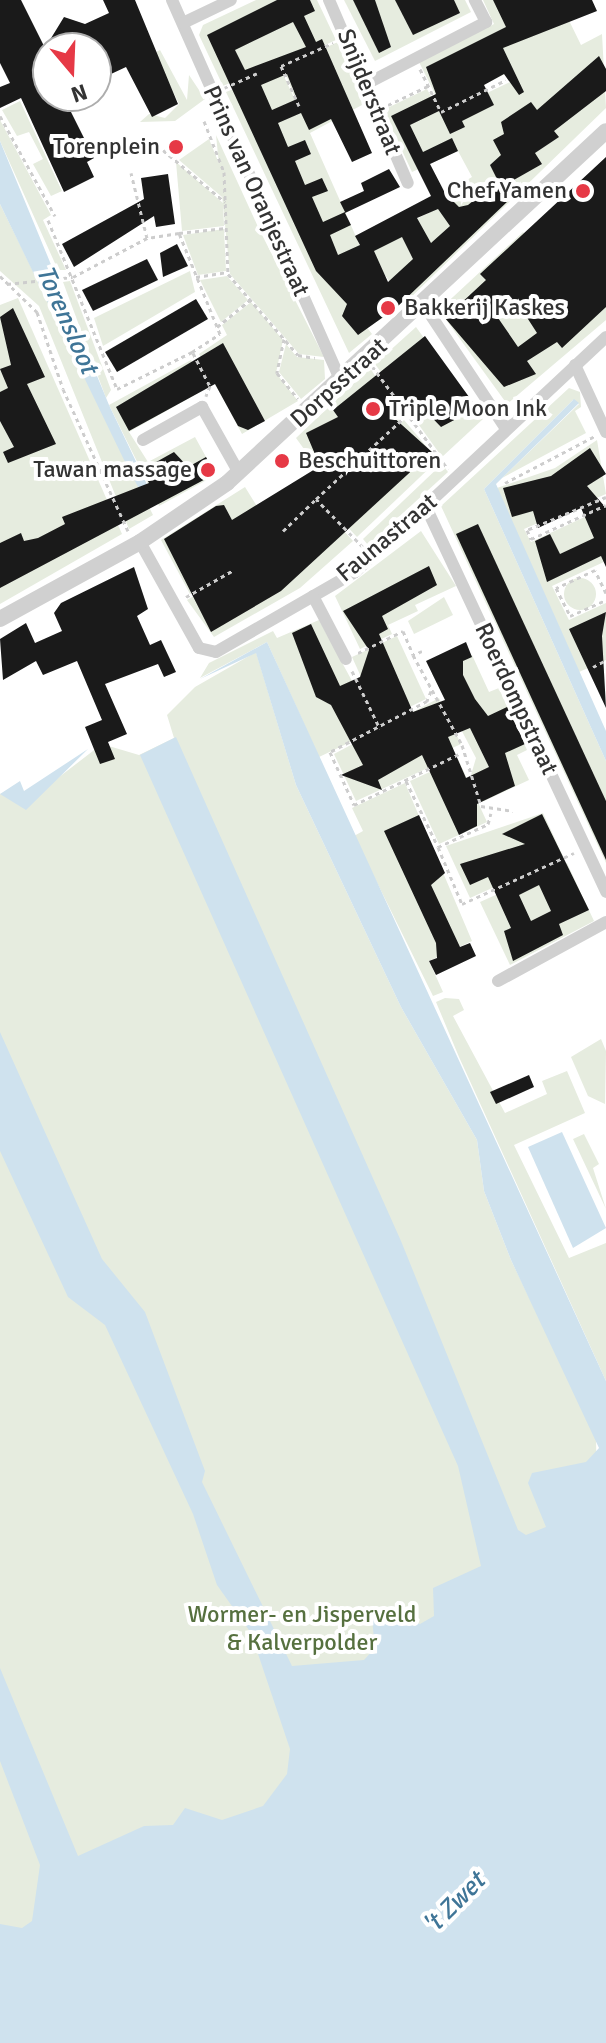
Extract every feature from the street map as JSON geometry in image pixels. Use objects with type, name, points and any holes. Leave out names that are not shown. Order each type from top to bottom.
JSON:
[{"type":"street","name":"Prins van Oranjestraat","points":[[172,0],[341,381]]},
{"type":"street","points":[[183,23],[231,0]]},
{"type":"street","name":"Snijderstraat","points":[[329,0],[370,82],[373,112],[408,183]]},
{"type":"street","points":[[370,82],[486,22],[475,0]]},
{"type":"street","name":"Dorpsstraat","points":[[0,619],[137,543],[239,473],[424,305],[606,131]]},
{"type":"street","points":[[424,305],[506,429]]},
{"type":"street","name":"Faunastraat","points":[[137,543],[208,653],[313,596],[372,557],[606,337]]},
{"type":"street","points":[[575,365],[606,431]]},
{"type":"street","points":[[143,440],[202,407],[239,473]]},
{"type":"street","name":"Roerdompstraat","points":[[426,507],[606,892]]},
{"type":"street","points":[[313,596],[346,659]]},
{"type":"street","points":[[498,981],[606,922]]},
{"type":"path","points":[[299,106],[281,66],[347,36]]},
{"type":"path","points":[[415,59],[441,112],[506,80]]},
{"type":"path","points":[[213,93],[257,73]]},
{"type":"path","points":[[373,112],[428,86]]},
{"type":"path","points":[[0,116],[55,216]]},
{"type":"path","points":[[204,121],[224,172],[228,272],[298,355],[330,360]]},
{"type":"path","points":[[163,150],[225,202]]},
{"type":"path","points":[[131,173],[147,238]]},
{"type":"path","points":[[48,220],[117,389],[192,352],[220,334],[179,233]]},
{"type":"path","points":[[7,284],[31,278],[73,277],[147,238],[226,228]]},
{"type":"path","points":[[196,277],[228,272]]},
{"type":"path","points":[[0,276],[37,312],[63,389],[137,543]]},
{"type":"path","points":[[217,327],[250,300]]},
{"type":"path","points":[[284,339],[277,373],[308,411]]},
{"type":"path","points":[[192,352],[210,386],[202,407]]},
{"type":"path","points":[[365,359],[405,417],[456,478]]},
{"type":"path","points":[[283,531],[405,417]]},
{"type":"path","points":[[505,483],[606,431]]},
{"type":"path","points":[[606,497],[527,530],[531,539],[606,505]]},
{"type":"path","points":[[316,499],[372,557]]},
{"type":"path","points":[[606,593],[604,582],[595,570],[556,588],[570,616],[606,600]]},
{"type":"path","points":[[175,604],[232,571]]},
{"type":"path","points":[[380,729],[346,659],[403,631],[431,691],[439,696],[481,806],[491,813],[513,811]]},
{"type":"path","points":[[413,655],[422,651]]},
{"type":"path","points":[[593,667],[606,660]]},
{"type":"path","points":[[431,691],[427,701],[380,729],[330,752],[354,805],[461,753]]},
{"type":"path","points":[[406,780],[462,904],[585,848]]},
{"type":"path","points":[[438,847],[488,824],[491,813]]},
{"type":"green space","points":[[256,0],[317,0],[336,40],[279,66],[298,106],[283,67],[340,41],[357,74],[362,105],[310,133],[365,257],[346,300],[372,334],[349,353],[226,92],[260,78],[257,71],[223,86],[199,35],[203,25]]},
{"type":"green space","points":[[344,0],[465,0],[471,12],[375,61]]},
{"type":"green space","points":[[483,0],[559,0],[581,45],[602,34],[606,108],[405,303],[364,246],[442,206],[438,197],[472,177],[458,151],[412,172],[383,110],[427,89],[441,115],[510,82],[505,74],[441,106],[419,62],[494,24]]},
{"type":"green space","points":[[160,50],[187,100],[189,75],[205,99],[175,121],[140,122],[149,114],[165,118],[179,104],[154,53]]},
{"type":"green space","points":[[20,101],[62,191],[51,196],[33,164],[43,159],[29,132],[17,136],[2,110]]},
{"type":"green space","points":[[0,120],[51,215],[43,220],[66,270],[58,270],[0,141]]},
{"type":"green space","points":[[216,135],[259,229],[324,357],[299,354],[230,274]]},
{"type":"green space","points":[[209,139],[222,171],[222,197],[179,160]]},
{"type":"green space","points":[[176,162],[223,203],[224,226],[182,231]]},
{"type":"green space","points":[[0,204],[153,515],[129,529],[39,306],[0,271]]},
{"type":"green space","points":[[224,229],[226,271],[198,275],[183,235]]},
{"type":"green space","points":[[523,232],[569,283],[606,252],[606,320],[507,404],[439,310]]},
{"type":"green space","points":[[190,271],[195,292],[103,346],[94,318]]},
{"type":"green space","points":[[227,276],[248,300],[221,322],[200,280]]},
{"type":"green space","points":[[70,281],[111,390],[106,398],[63,282]]},
{"type":"green space","points":[[18,298],[122,534],[0,604],[0,305]]},
{"type":"green space","points":[[251,302],[283,340],[276,373],[298,401],[242,434],[199,354],[227,335],[222,325]]},
{"type":"green space","points":[[416,327],[483,419],[442,457],[375,364]]},
{"type":"green space","points":[[286,344],[297,357],[324,360],[325,379],[301,399],[279,372]]},
{"type":"green space","points":[[191,360],[207,388],[129,432],[148,462],[195,437],[216,475],[159,506],[109,405]]},
{"type":"green space","points":[[370,368],[403,418],[330,485],[296,438]]},
{"type":"green space","points":[[569,388],[580,392],[581,407],[575,411],[586,433],[502,478],[579,404],[573,400],[484,489],[606,761],[606,863],[441,506]]},
{"type":"green space","points":[[404,420],[438,460],[357,537],[320,498]]},
{"type":"green space","points":[[597,440],[606,494],[524,529],[531,542],[606,507],[606,561],[552,586],[569,620],[606,603],[606,660],[579,672],[497,488],[555,468]]},
{"type":"green space","points":[[442,464],[448,472],[368,545],[363,539]]},
{"type":"green space","points":[[245,487],[258,508],[317,501],[353,541],[300,588],[214,637],[187,600],[234,572],[190,594],[161,540]]},
{"type":"green space","points":[[421,531],[456,586],[415,605],[418,611],[388,625],[392,634],[360,649],[335,596]]},
{"type":"green space","points":[[580,578],[592,582],[596,594],[592,606],[580,610],[568,606],[564,594],[568,582]]},
{"type":"green space","points":[[444,597],[453,615],[414,634],[408,621]]},
{"type":"green space","points":[[319,620],[378,729],[319,757],[267,642],[200,678],[209,663],[273,631],[277,638]]},
{"type":"green space","points":[[397,636],[426,699],[381,721],[352,657]]},
{"type":"green space","name":"Wormer- en Jisperveld & Kalverpolder","points":[[256,652],[296,785],[401,1007],[477,1140],[484,1191],[511,1260],[596,1436],[606,2043],[0,2043],[0,794],[17,788],[24,804],[102,744],[139,755],[174,738],[167,715],[195,687]]},
{"type":"green space","points":[[472,655],[489,692],[499,688],[527,750],[517,755],[529,780],[482,802],[471,775],[476,758],[432,674]]},
{"type":"green space","points":[[439,698],[461,744],[429,759],[432,766],[356,801],[334,754]]},
{"type":"green space","points":[[458,759],[487,822],[439,844],[410,781]]},
{"type":"green space","points":[[405,783],[472,941],[429,961],[443,992],[433,996],[354,836],[363,831],[352,808]]},
{"type":"green space","points":[[543,813],[563,856],[470,898],[446,846]]},
{"type":"green space","points":[[567,863],[594,921],[510,965],[480,902]]},
{"type":"green space","points":[[445,998],[459,999],[464,1010],[453,1016],[505,1113],[547,1094],[542,1081],[567,1071],[585,1113],[514,1145],[569,1258],[606,1243],[606,1381],[459,1057],[436,1002]]},
{"type":"green space","points":[[601,1039],[606,1051],[605,1104],[588,1096],[571,1057]]},
{"type":"green space","points":[[584,1134],[599,1164],[593,1168],[606,1209],[573,1139]]},
{"type":"water","name":"Torensloot","points":[[0,141],[109,405],[154,499],[146,502],[126,464],[0,204]]},
{"type":"water","points":[[574,399],[579,403],[496,484],[606,731],[606,761],[484,489]]},
{"type":"water","name":"'t Zwet","points":[[267,642],[606,1381],[606,2043],[0,2043],[0,1924],[22,1928],[32,1921],[40,1865],[0,1761],[0,1668],[78,1856],[144,1826],[173,1825],[185,1808],[222,1820],[263,1806],[287,1774],[290,1749],[251,1633],[217,1585],[193,1514],[105,1325],[68,1297],[0,1151],[0,1032],[102,1259],[145,1312],[205,1471],[202,1482],[292,1666],[364,1660],[375,1648],[372,1619],[382,1613],[420,1624],[434,1616],[433,1588],[481,1566],[458,1466],[140,755],[176,737],[401,1241],[518,1530],[526,1535],[546,1527],[528,1483],[532,1473],[586,1462],[599,1448],[511,1260],[484,1191],[477,1140],[401,1007],[296,785],[256,653],[200,679]]},
{"type":"water","points":[[88,749],[26,810],[0,794],[20,781],[24,791]]},
{"type":"water","points":[[562,1132],[606,1228],[573,1248],[528,1147]]},
{"type":"building","points":[[0,0],[21,0],[37,32],[32,32],[32,112],[71,112],[94,158],[87,162],[94,177],[64,192],[21,98],[0,108],[0,87],[10,83],[0,63]]},
{"type":"building","points":[[103,0],[135,0],[178,104],[152,117],[126,67],[112,74],[112,32],[55,32],[64,17],[85,24],[109,13]]},
{"type":"building","points":[[277,0],[310,0],[315,11],[304,16],[316,42],[322,39],[372,153],[352,162],[331,119],[309,130],[301,113],[278,123],[288,147],[305,140],[311,154],[295,161],[305,185],[322,178],[328,191],[312,197],[323,222],[345,212],[340,202],[364,191],[361,183],[389,169],[400,187],[345,213],[351,225],[330,235],[338,255],[360,245],[355,236],[431,196],[391,116],[436,94],[426,67],[506,27],[493,0],[592,0],[597,11],[503,48],[524,92],[519,95],[504,74],[484,85],[494,105],[462,121],[465,127],[450,134],[439,111],[410,125],[423,152],[452,138],[458,151],[430,164],[445,193],[459,207],[468,205],[498,181],[490,165],[501,155],[493,140],[504,134],[501,122],[531,102],[537,110],[599,56],[606,69],[606,91],[554,131],[559,137],[535,153],[542,164],[512,181],[517,191],[508,201],[396,308],[358,335],[342,316],[347,304],[316,271],[207,35]],"holes":[[[293,22],[306,47],[245,70],[235,50]],[[287,74],[297,99],[272,110],[261,85]],[[438,209],[450,226],[431,243],[417,218]],[[402,237],[413,259],[388,282],[374,251]]]},
{"type":"building","points":[[353,0],[375,0],[391,47],[379,53]]},
{"type":"building","points":[[395,0],[454,0],[460,13],[413,35]]},
{"type":"building","points":[[606,157],[606,307],[562,348],[557,342],[527,361],[536,374],[504,387],[445,318],[486,280],[480,274]],"holes":[[[517,302],[537,333],[518,347],[496,315]]]},
{"type":"building","points":[[168,174],[175,224],[156,227],[154,216],[74,267],[62,244],[144,199],[141,178]]},
{"type":"building","points":[[177,244],[188,266],[163,277],[160,253]]},
{"type":"building","points":[[147,259],[158,280],[93,311],[82,290]]},
{"type":"building","points":[[196,299],[208,319],[117,372],[105,352]]},
{"type":"building","points":[[13,308],[45,377],[27,384],[56,444],[8,463],[3,452],[14,447],[0,421],[0,392],[8,388],[0,369],[11,365],[0,317]]},
{"type":"building","points":[[425,336],[477,408],[441,427],[415,400],[392,416],[432,452],[281,591],[211,632],[164,539],[216,506],[224,505],[232,520],[320,466],[306,433],[338,417],[333,410]]},
{"type":"building","points":[[223,343],[265,421],[248,430],[238,426],[215,384],[129,431],[116,407]]},
{"type":"building","points":[[590,448],[606,474],[587,486],[606,508],[606,567],[601,556],[547,582],[535,541],[550,534],[560,554],[594,538],[581,508],[538,528],[533,511],[512,517],[503,488],[551,476]]},
{"type":"building","points":[[174,452],[188,467],[206,457],[215,474],[0,588],[0,543],[21,533],[24,541],[38,538],[65,524],[62,517],[149,483],[142,470]]},
{"type":"building","points":[[478,524],[606,801],[606,860],[456,534]]},
{"type":"building","points":[[429,566],[437,585],[382,616],[388,629],[379,634],[413,712],[445,700],[426,661],[466,642],[472,657],[463,661],[463,675],[475,699],[488,716],[507,707],[525,744],[505,753],[515,786],[477,804],[477,826],[459,835],[422,755],[378,780],[382,790],[341,775],[363,765],[331,705],[316,697],[292,633],[311,624],[340,686],[360,677],[369,650],[343,611]],"holes":[[[470,728],[489,767],[466,778],[448,737]]]},
{"type":"building","points":[[134,567],[148,609],[137,616],[150,645],[161,640],[176,672],[164,677],[158,664],[105,684],[127,734],[108,742],[115,759],[100,764],[85,727],[102,720],[77,661],[43,675],[36,661],[3,680],[0,639],[26,623],[35,643],[62,631],[54,613],[61,603]]},
{"type":"building","points":[[606,612],[602,636],[606,708],[569,629]]},
{"type":"building","points":[[542,814],[589,910],[559,924],[563,935],[513,961],[504,931],[511,928],[488,877],[470,885],[460,864],[525,844],[502,834]],"holes":[[[539,885],[551,911],[531,921],[519,895]]]},
{"type":"building","points":[[419,815],[445,873],[431,885],[460,947],[470,943],[476,956],[436,975],[429,961],[437,958],[436,943],[384,831]]},
{"type":"building","points":[[529,1075],[534,1087],[496,1104],[490,1092]]},
{"type":"place","name":"Torenplein","points":[[176,147]]},
{"type":"place","name":"Chef Yamen","points":[[583,191]]},
{"type":"place","name":"Bakkerij Kaskes","points":[[388,308]]},
{"type":"place","name":"Triple Moon Ink","points":[[373,409]]},
{"type":"place","name":"Beschuittoren","points":[[282,461]]},
{"type":"place","name":"Tawan massage","points":[[208,470]]}]
